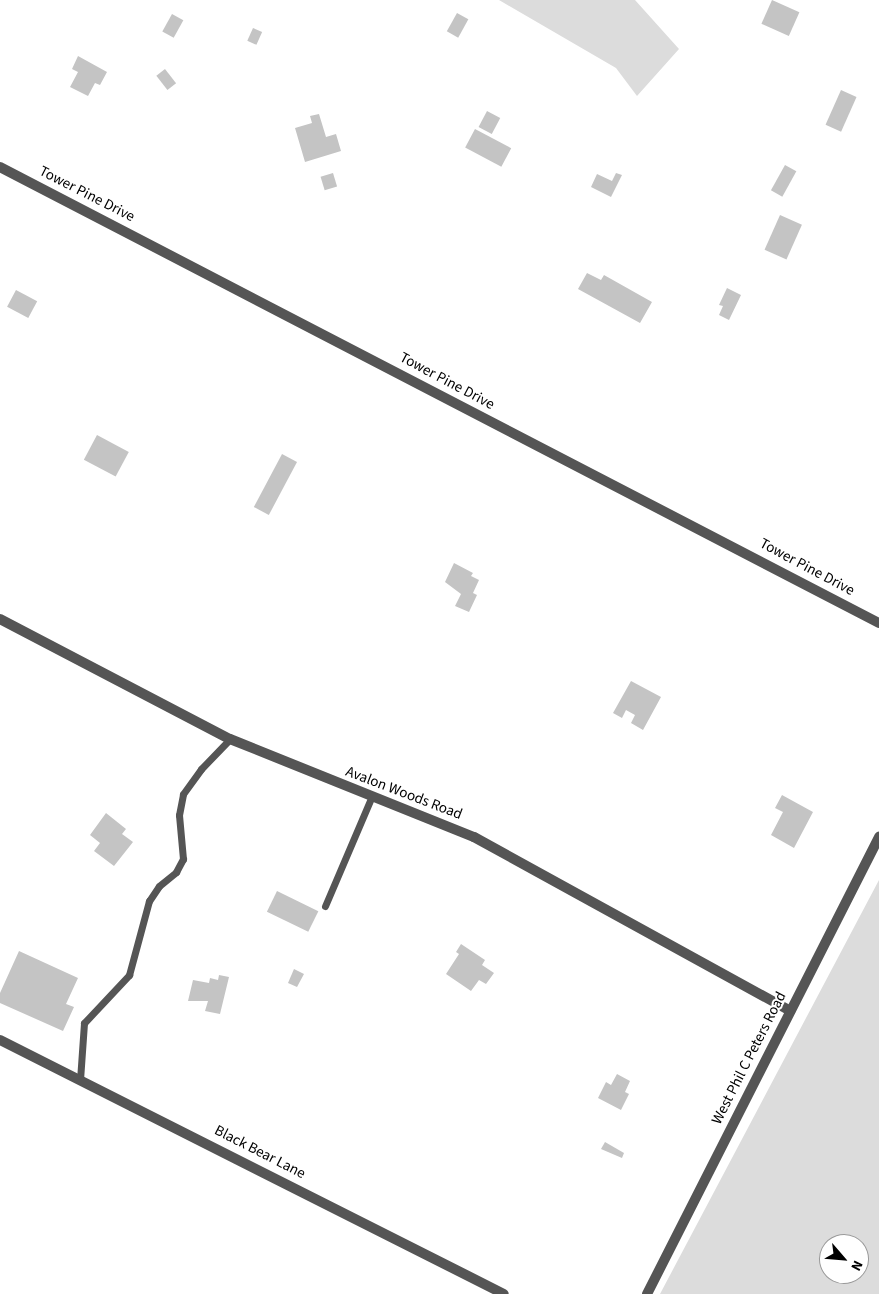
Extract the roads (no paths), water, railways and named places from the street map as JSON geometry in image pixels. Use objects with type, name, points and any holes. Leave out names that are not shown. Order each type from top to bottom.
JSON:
[{"type":"street","name":"Tower Pine Drive","points":[[0,167],[879,623]]},
{"type":"street","name":"Avalon Woods Road","points":[[0,619],[230,739],[474,837],[790,1011]]},
{"type":"street","name":"West Phil C Peters Road","points":[[647,1294],[879,837]]},
{"type":"street","name":"Black Bear Lane","points":[[0,1040],[504,1294]]},
{"type":"lane","points":[[80,1080],[84,1023],[129,975],[149,901],[159,886],[176,872],[183,859],[179,815],[183,794],[201,769],[230,739]]},
{"type":"lane","points":[[325,906],[372,796]]}]
